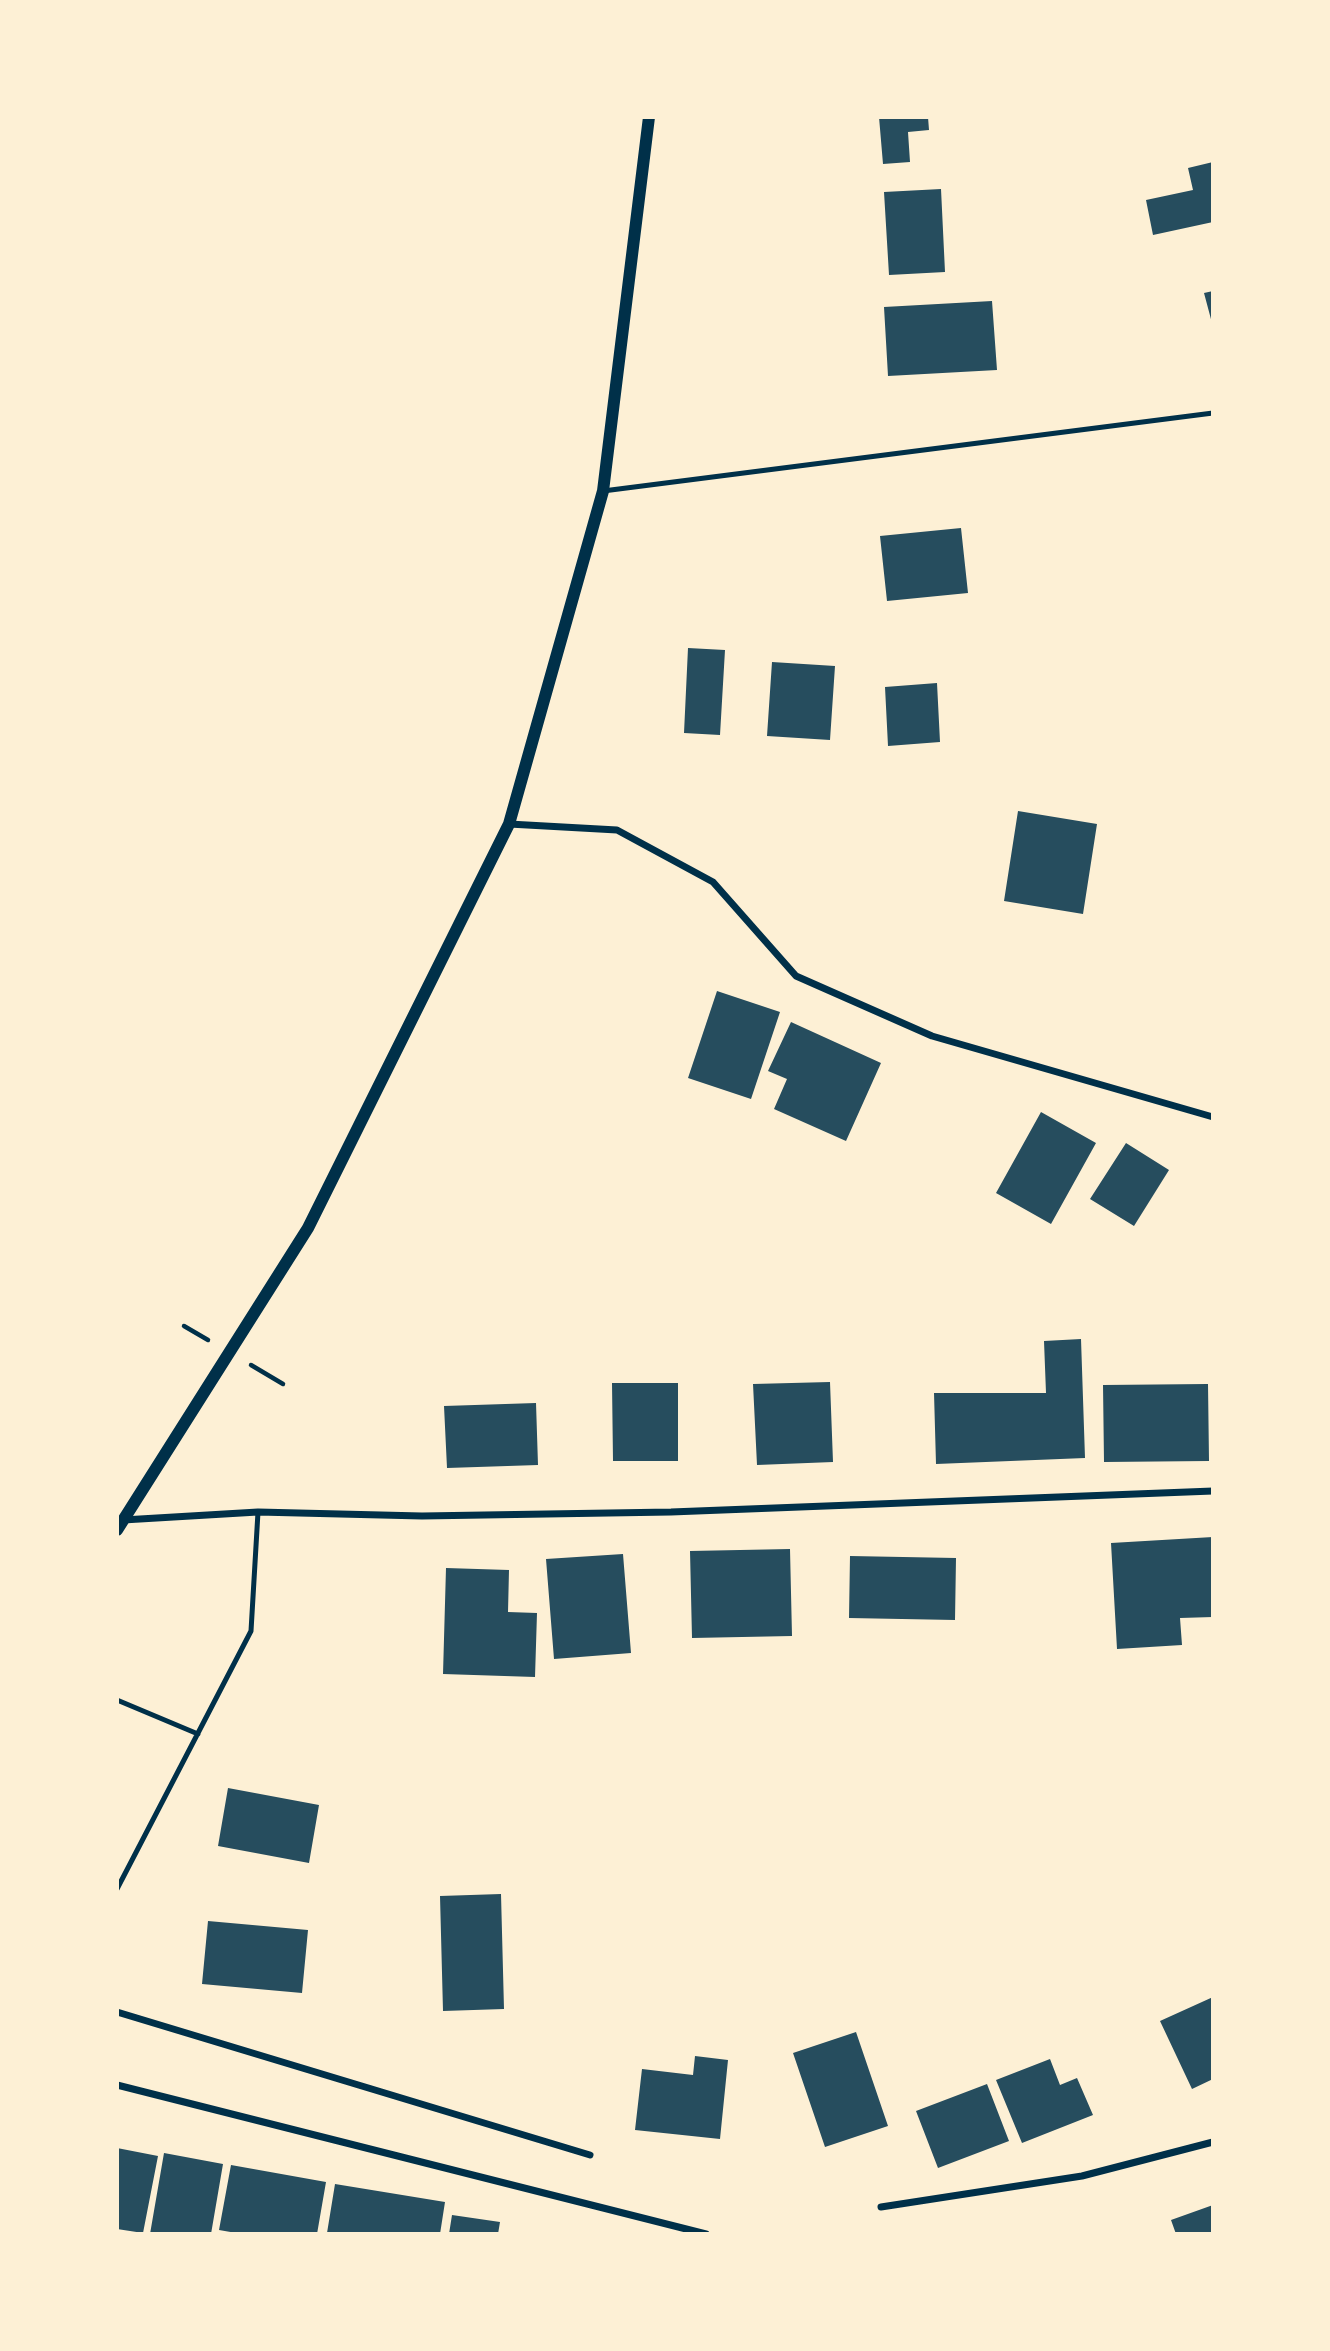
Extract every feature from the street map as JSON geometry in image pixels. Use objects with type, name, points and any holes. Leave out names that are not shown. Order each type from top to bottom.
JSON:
[{"type":"street","points":[[120,1525],[308,1228],[509,824],[603,491],[649,117]]},
{"type":"street","points":[[509,824],[617,830],[713,882],[796,976],[932,1036],[1213,1117]]},
{"type":"street","points":[[120,1525],[258,1512],[422,1516],[643,1512],[1213,1491]]},
{"type":"street","points":[[117,2012],[590,2155]]},
{"type":"street","points":[[117,2085],[706,2234]]},
{"type":"street","points":[[881,2207],[1082,2176],[1213,2142]]},
{"type":"lane","points":[[603,491],[1213,413]]},
{"type":"lane","points":[[117,1889],[251,1631],[258,1512]]},
{"type":"lane","points":[[117,1700],[198,1734]]},
{"type":"building","points":[[879,117],[928,117],[929,130],[908,132],[910,162],[883,164]]},
{"type":"building","points":[[1213,162],[1213,222],[1153,235],[1146,200],[1193,190],[1188,168]]},
{"type":"building","points":[[941,189],[945,272],[889,275],[884,192]]},
{"type":"building","points":[[1213,291],[1213,323],[1212,323],[1204,293]]},
{"type":"building","points":[[992,301],[997,370],[888,376],[884,307]]},
{"type":"building","points":[[961,528],[968,593],[887,601],[880,536]]},
{"type":"building","points":[[688,648],[725,650],[720,735],[684,733]]},
{"type":"building","points":[[772,662],[835,666],[830,740],[767,736]]},
{"type":"building","points":[[937,683],[940,742],[888,746],[885,687]]},
{"type":"building","points":[[1018,811],[1097,824],[1083,914],[1004,901]]},
{"type":"building","points":[[717,991],[780,1012],[751,1099],[688,1078]]},
{"type":"building","points":[[791,1022],[881,1063],[846,1141],[774,1109],[787,1079],[768,1071]]},
{"type":"building","points":[[1041,1112],[1096,1143],[1051,1224],[996,1193]]},
{"type":"building","points":[[1126,1143],[1169,1170],[1134,1226],[1090,1199]]},
{"type":"building","points":[[1081,1339],[1085,1458],[936,1464],[934,1393],[1046,1393],[1044,1341]]},
{"type":"building","points":[[830,1382],[833,1462],[757,1465],[753,1384]]},
{"type":"building","points":[[612,1383],[678,1383],[678,1461],[613,1461]]},
{"type":"building","points":[[1208,1384],[1209,1461],[1104,1462],[1103,1385]]},
{"type":"building","points":[[536,1403],[538,1465],[447,1468],[444,1406]]},
{"type":"building","points":[[1213,1537],[1213,1617],[1180,1618],[1182,1645],[1117,1649],[1111,1543]]},
{"type":"building","points":[[790,1549],[792,1636],[692,1638],[690,1551]]},
{"type":"building","points":[[623,1554],[631,1653],[554,1659],[546,1559]]},
{"type":"building","points":[[850,1556],[956,1558],[955,1620],[849,1618]]},
{"type":"building","points":[[446,1568],[509,1570],[508,1612],[537,1613],[535,1677],[443,1674]]},
{"type":"building","points":[[228,1788],[319,1805],[309,1863],[218,1846]]},
{"type":"building","points":[[501,1894],[504,2009],[443,2011],[440,1896]]},
{"type":"building","points":[[208,1921],[308,1930],[302,1993],[202,1984]]},
{"type":"building","points":[[1213,1997],[1213,2079],[1192,2089],[1160,2021]]},
{"type":"building","points":[[856,2032],[888,2126],[825,2147],[793,2053]]},
{"type":"building","points":[[695,2056],[728,2060],[720,2139],[635,2130],[642,2069],[693,2075]]},
{"type":"building","points":[[1050,2059],[1060,2085],[1077,2078],[1093,2115],[1022,2143],[996,2080]]},
{"type":"building","points":[[987,2084],[1009,2141],[938,2168],[916,2111]]},
{"type":"building","points":[[117,2148],[158,2156],[143,2233],[117,2229]]},
{"type":"building","points":[[164,2153],[223,2164],[211,2234],[150,2234]]},
{"type":"building","points":[[231,2165],[326,2182],[317,2234],[242,2234],[219,2230]]},
{"type":"building","points":[[335,2184],[445,2202],[440,2234],[327,2233]]},
{"type":"building","points":[[1213,2205],[1213,2234],[1176,2234],[1171,2220]]},
{"type":"building","points":[[452,2215],[500,2222],[498,2234],[449,2234]]}]
